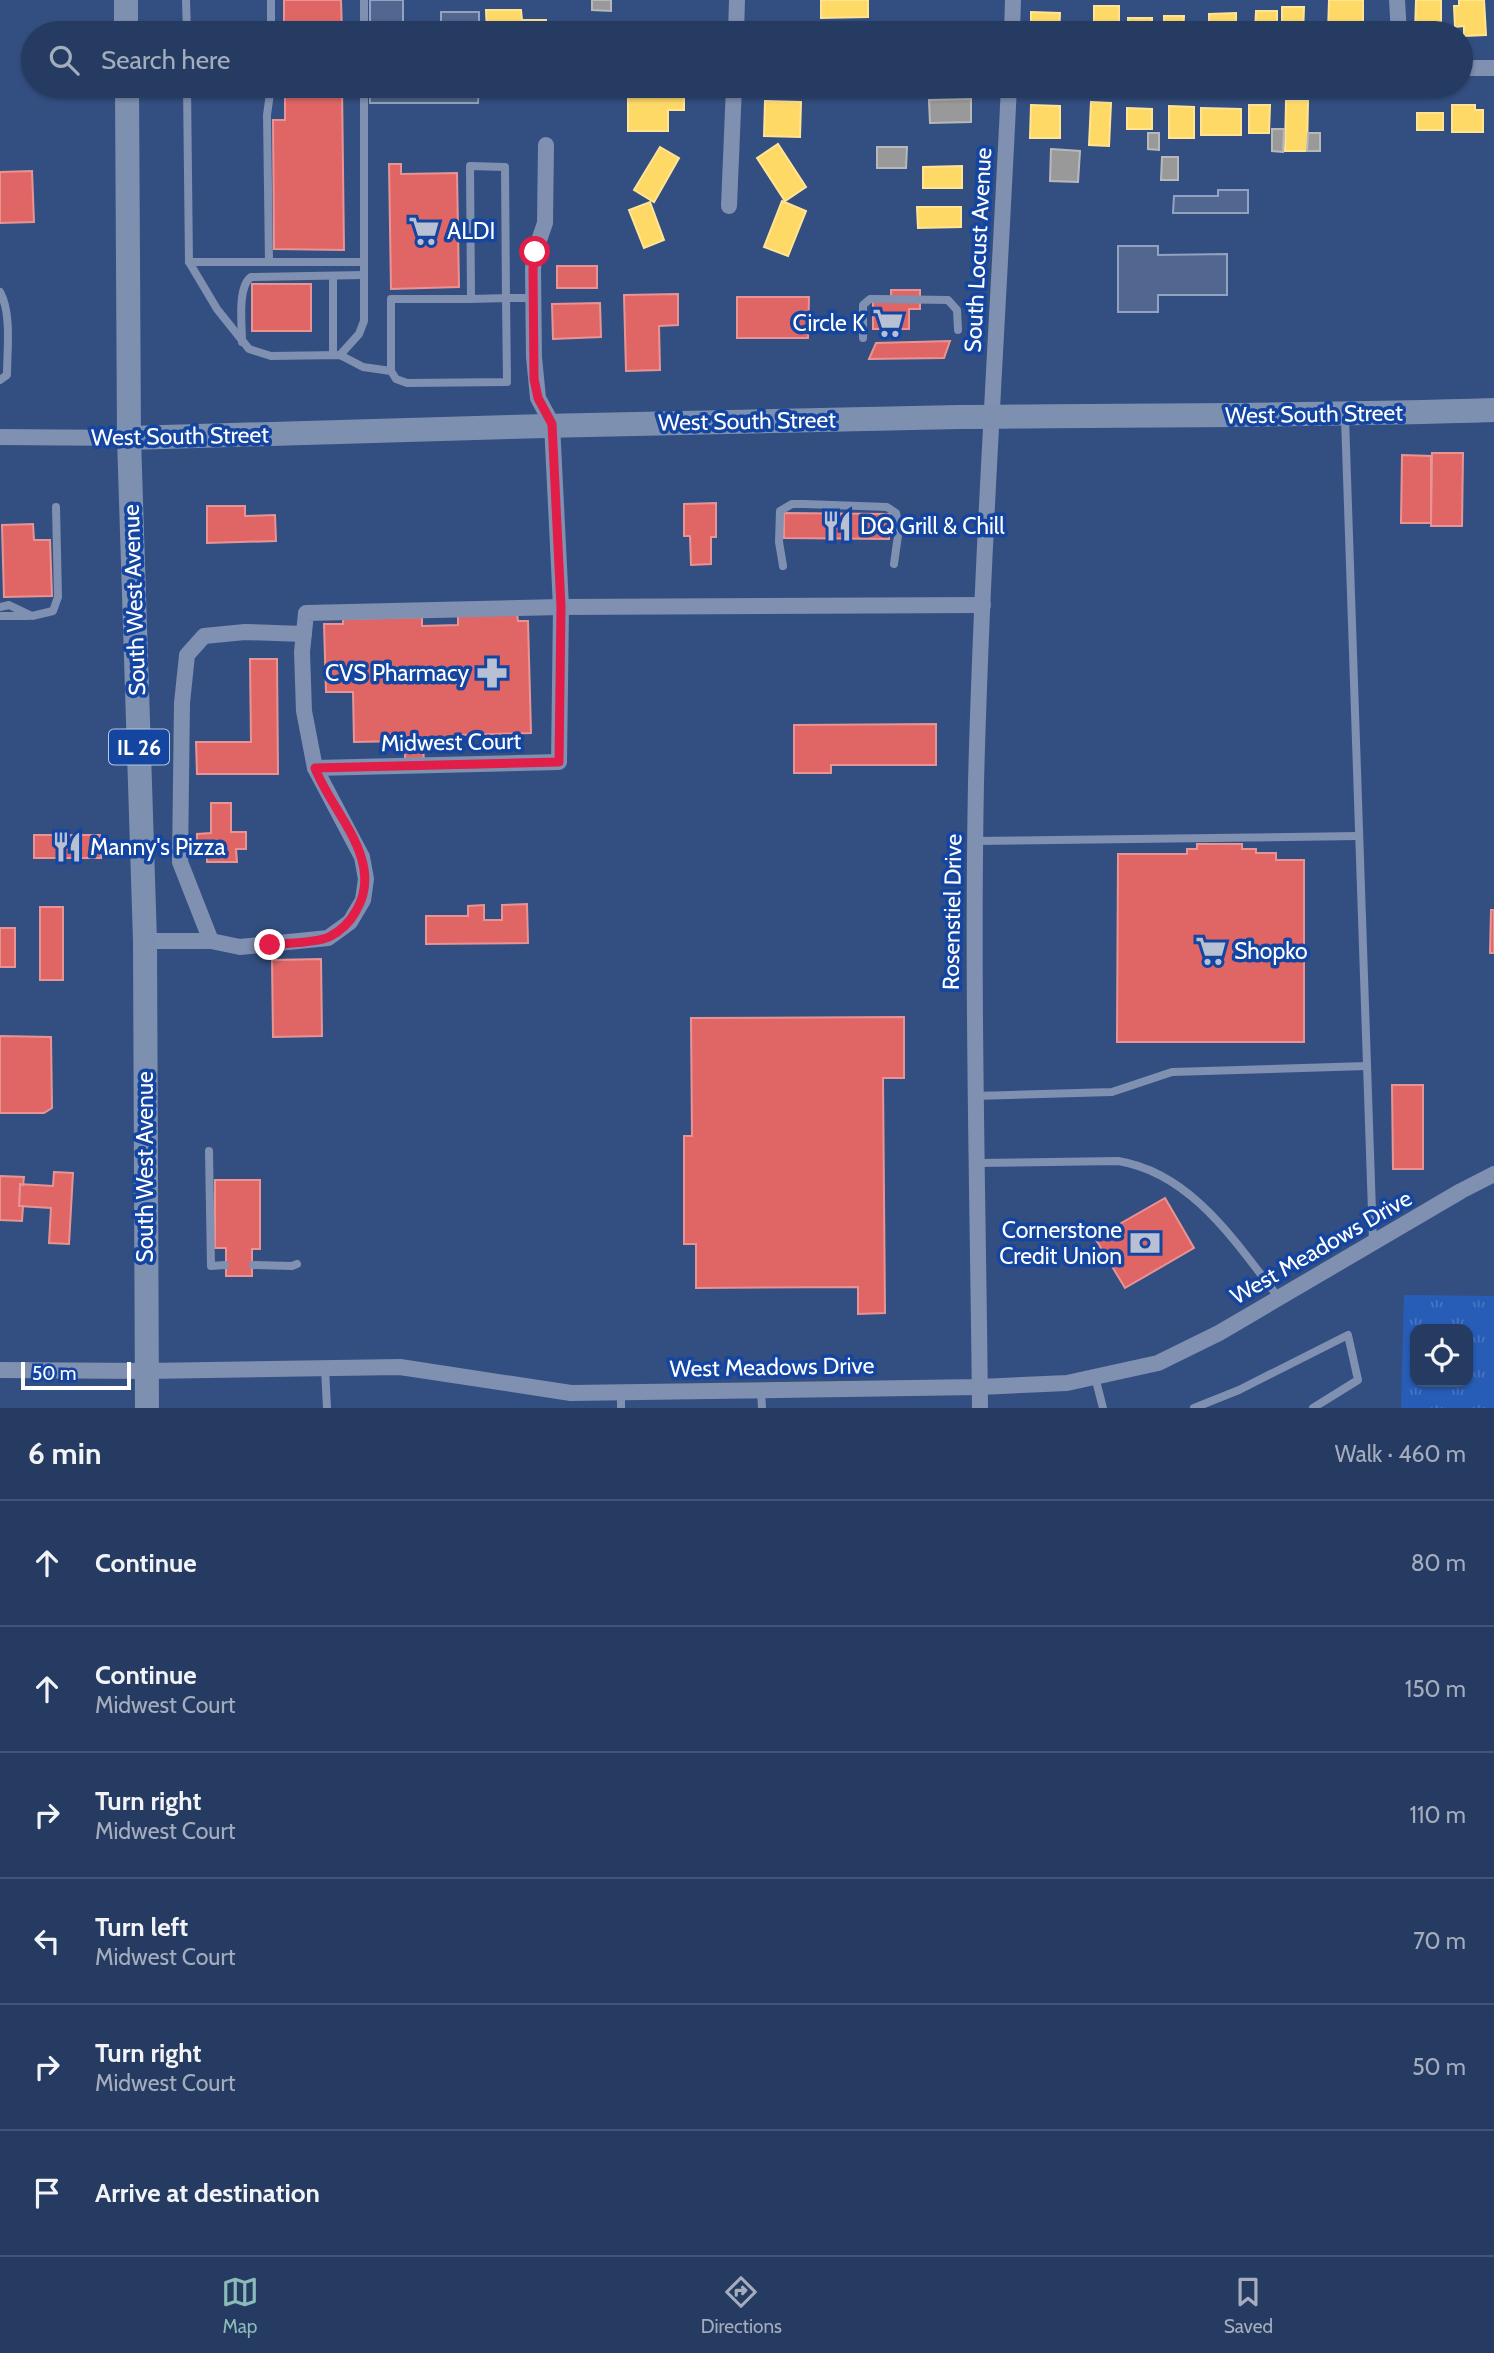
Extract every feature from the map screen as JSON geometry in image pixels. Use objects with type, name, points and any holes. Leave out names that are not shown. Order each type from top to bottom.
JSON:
[{"type":"main road","points":[[126,0],[126,21]]},
{"type":"main road","name":"South West Avenue","points":[[127,98],[130,438],[145,941],[147,1408]]},
{"type":"main road","name":"West South Street","points":[[130,438],[552,424],[1344,415],[1494,410]]},
{"type":"street","points":[[736,21],[737,0]]},
{"type":"street","points":[[1012,21],[1013,0]]},
{"type":"street","points":[[1398,0],[1399,21]]},
{"type":"street","points":[[1473,68],[1494,68]]},
{"type":"street","points":[[729,206],[734,98]]},
{"type":"street","name":"South Locust Avenue","points":[[992,417],[1008,98]]},
{"type":"street","points":[[546,145],[546,215],[544,232],[534,260],[534,379],[538,398],[552,424]]},
{"type":"street","name":"Rosenstiel Drive","points":[[980,1408],[973,972],[983,605],[992,417]]},
{"type":"street","name":"Midwest Court","points":[[315,768],[559,762],[561,607],[552,424]]},
{"type":"street","name":"West South Street","points":[[0,437],[130,438]]},
{"type":"street","points":[[145,941],[211,941],[240,947],[328,938],[350,922],[363,900],[366,879],[362,857],[315,768],[304,711],[302,652],[306,613],[561,607],[983,605]]},
{"type":"street","points":[[211,941],[180,862],[182,703],[187,655],[204,636],[245,632],[304,634]]},
{"type":"street","name":"West Meadows Drive","points":[[0,1370],[400,1367],[621,1400],[761,1390],[1067,1383],[1158,1363],[1219,1333],[1494,1174]]},
{"type":"lane","points":[[186,0],[187,21]]},
{"type":"lane","points":[[271,0],[271,21]]},
{"type":"lane","points":[[364,0],[364,21]]},
{"type":"lane","points":[[187,98],[189,262],[213,303],[242,342],[255,352],[271,356],[336,355],[363,367],[391,371]]},
{"type":"lane","points":[[269,98],[267,115],[269,262]]},
{"type":"lane","points":[[336,355],[356,339],[363,326],[364,98]]},
{"type":"lane","points":[[471,299],[470,166],[505,167],[506,298],[507,382],[407,383],[396,379],[391,371],[391,299],[471,299],[506,298],[533,298]]},
{"type":"lane","points":[[189,262],[364,262]]},
{"type":"lane","points":[[242,342],[242,289],[248,278],[364,275]]},
{"type":"lane","points":[[332,276],[336,355]]},
{"type":"lane","points":[[0,292],[6,312],[7,375],[0,380]]},
{"type":"lane","points":[[863,338],[863,305],[870,299],[948,300],[957,310],[958,330]]},
{"type":"lane","points":[[1344,415],[1374,1242]]},
{"type":"lane","points":[[783,566],[779,542],[780,511],[792,504],[804,503],[876,507],[896,513],[899,528],[894,564]]},
{"type":"lane","points":[[0,616],[32,616],[53,611],[58,597],[55,507]]},
{"type":"lane","points":[[0,607],[9,605],[32,616]]},
{"type":"lane","points":[[975,841],[1359,836]]},
{"type":"lane","points":[[975,1096],[1112,1092],[1172,1072],[1367,1066]]},
{"type":"lane","points":[[209,1151],[211,1266],[225,1265]]},
{"type":"lane","points":[[976,1163],[1118,1161],[1161,1174],[1214,1214],[1279,1298]]},
{"type":"lane","points":[[253,1265],[296,1264]]},
{"type":"lane","points":[[1194,1408],[1239,1390],[1348,1335],[1358,1380],[1313,1408]]},
{"type":"lane","points":[[325,1368],[327,1408]]},
{"type":"lane","points":[[1095,1377],[1103,1408]]},
{"type":"lane","points":[[761,1390],[762,1408]]},
{"type":"green space","points":[[1404,1295],[1494,1296],[1494,1408],[1401,1408]]},
{"type":"building: Homes","points":[[821,0],[868,0],[868,17],[821,18]]},
{"type":"building: Homes","points":[[1329,0],[1363,0],[1363,21],[1328,21]]},
{"type":"building: Homes","points":[[1416,0],[1441,0],[1441,21],[1415,21]]},
{"type":"building: Homes","points":[[1459,0],[1484,0],[1486,35],[1473,36],[1473,21],[1455,21],[1454,6],[1459,6]]},
{"type":"building: Homes","points":[[1094,6],[1119,6],[1119,21],[1094,21]]},
{"type":"building: Homes","points":[[1282,7],[1304,7],[1303,21],[1282,21]]},
{"type":"building: Homes","points":[[486,10],[521,10],[522,20],[546,20],[546,21],[486,21]]},
{"type":"building: Homes","points":[[1256,11],[1277,11],[1277,21],[1256,21]]},
{"type":"building: Homes","points":[[1031,12],[1060,13],[1060,21],[1031,21]]},
{"type":"building: Homes","points":[[1236,13],[1236,21],[1209,21],[1209,14]]},
{"type":"building: Homes","points":[[1164,16],[1184,16],[1184,21],[1164,21]]},
{"type":"building: Homes","points":[[1128,18],[1152,18],[1152,21],[1128,21]]},
{"type":"building: Homes","points":[[628,98],[684,98],[684,110],[668,110],[668,131],[628,131]]},
{"type":"building: Homes","points":[[765,101],[801,102],[800,137],[764,136]]},
{"type":"building: Homes","points":[[1286,101],[1308,101],[1307,151],[1285,151]]},
{"type":"building: Homes","points":[[1091,102],[1111,103],[1109,146],[1089,145]]},
{"type":"building: Homes","points":[[1031,105],[1060,106],[1060,138],[1030,138]]},
{"type":"building: Homes","points":[[1249,105],[1270,105],[1269,133],[1249,133]]},
{"type":"building: Homes","points":[[1452,105],[1475,105],[1475,110],[1483,110],[1483,132],[1452,132]]},
{"type":"building: Homes","points":[[1169,106],[1194,107],[1194,138],[1169,138]]},
{"type":"building: Homes","points":[[1127,108],[1152,109],[1152,129],[1127,129]]},
{"type":"building: Homes","points":[[1201,108],[1241,109],[1241,135],[1201,135]]},
{"type":"building: Homes","points":[[1417,113],[1443,113],[1443,130],[1417,130]]},
{"type":"building: Homes","points":[[778,144],[806,187],[785,201],[757,158]]},
{"type":"building: Homes","points":[[660,147],[679,158],[654,202],[634,190]]},
{"type":"building: Homes","points":[[962,166],[962,188],[923,188],[923,167]]},
{"type":"building: Homes","points":[[782,201],[806,211],[788,256],[764,247]]},
{"type":"building: Homes","points":[[650,202],[664,240],[644,248],[629,210]]},
{"type":"building: Homes","points":[[917,207],[961,207],[961,227],[918,228]]},
{"type":"building: Shops","points":[[284,0],[341,0],[342,21],[284,21]]},
{"type":"building: Shops","points":[[285,98],[342,98],[344,250],[274,249],[273,120],[285,120]]},
{"type":"building: Shops","name":"ALDI","points":[[389,164],[401,164],[401,174],[457,173],[459,287],[391,289]]},
{"type":"building: Shops","points":[[32,171],[34,222],[0,223],[0,172]]},
{"type":"building: Shops","points":[[557,266],[597,266],[597,288],[557,288]]},
{"type":"building: Shops","points":[[252,284],[311,284],[311,331],[252,331]]},
{"type":"building: Shops","points":[[891,290],[920,290],[920,309],[909,309],[909,329],[873,329],[873,302],[891,302]]},
{"type":"building: Shops","points":[[678,294],[678,325],[659,326],[660,370],[626,371],[624,295]]},
{"type":"building: Shops","points":[[737,297],[809,297],[808,338],[737,338]]},
{"type":"building: Shops","points":[[600,303],[601,337],[553,339],[552,304]]},
{"type":"building: Shops","name":"Circle K","points":[[950,341],[944,358],[869,359],[876,343]]},
{"type":"building: Shops","points":[[1432,453],[1463,453],[1462,526],[1431,526]]},
{"type":"building: Shops","points":[[1402,455],[1431,456],[1431,523],[1401,523]]},
{"type":"building: Shops","points":[[716,503],[716,537],[711,537],[711,564],[691,565],[690,536],[684,536],[684,504]]},
{"type":"building: Shops","points":[[207,506],[245,506],[245,516],[275,515],[276,541],[207,543]]},
{"type":"building: Shops","name":"DQ Grill & Chill","points":[[784,513],[890,514],[889,539],[784,538]]},
{"type":"building: Shops","points":[[33,524],[34,540],[50,540],[52,596],[4,597],[2,525]]},
{"type":"building: Shops","points":[[517,613],[518,621],[528,621],[531,733],[459,735],[460,743],[423,744],[424,764],[405,764],[405,741],[354,742],[353,692],[326,692],[324,624],[343,624],[343,619],[422,617],[422,626],[458,625],[458,615]]},
{"type":"building: Shops","points":[[250,659],[277,659],[278,774],[197,774],[196,742],[251,742]]},
{"type":"building: Shops","points":[[936,724],[936,765],[831,765],[831,773],[794,773],[794,725]]},
{"type":"building: Shops","points":[[211,803],[231,803],[231,832],[246,832],[246,849],[236,849],[237,862],[207,862],[207,847],[197,847],[197,834],[211,833]]},
{"type":"building: Shops","name":"Manny's Pizza","points":[[34,835],[100,835],[101,858],[34,858]]},
{"type":"building: Shops","name":"Shopko","points":[[1197,844],[1242,844],[1242,849],[1256,849],[1256,853],[1276,853],[1276,860],[1304,860],[1304,1042],[1117,1042],[1118,854],[1187,854],[1187,849],[1197,849]]},
{"type":"building: Shops","points":[[527,904],[528,943],[426,944],[426,916],[468,916],[468,906],[484,905],[484,920],[502,920],[502,905]]},
{"type":"building: Shops","points":[[40,907],[63,907],[63,980],[40,980]]},
{"type":"building: Shops","points":[[1491,910],[1494,910],[1494,953],[1490,953]]},
{"type":"building: Shops","points":[[0,928],[15,928],[15,967],[0,967]]},
{"type":"building: Shops","points":[[321,959],[322,1036],[273,1037],[272,960]]},
{"type":"building: Shops","points":[[904,1017],[904,1078],[883,1078],[885,1313],[858,1314],[858,1287],[696,1288],[696,1244],[684,1244],[684,1136],[692,1136],[691,1018]]},
{"type":"building: Shops","points":[[0,1036],[51,1037],[52,1108],[44,1113],[0,1113]]},
{"type":"building: Shops","points":[[1392,1085],[1423,1085],[1423,1169],[1393,1169]]},
{"type":"building: Shops","points":[[54,1172],[73,1173],[69,1244],[49,1243],[51,1208],[19,1206],[20,1184],[53,1186]]},
{"type":"building: Shops","points":[[0,1176],[24,1177],[23,1185],[20,1184],[19,1206],[23,1206],[22,1221],[0,1220]]},
{"type":"building: Shops","points":[[215,1180],[260,1180],[260,1249],[252,1249],[252,1276],[226,1276],[226,1248],[215,1248]]},
{"type":"building: Shops","name":"Cornerstone Credit Union","points":[[1165,1198],[1194,1248],[1125,1288],[1095,1238]]},
{"type":"building: Industry","points":[[592,0],[611,0],[611,11],[592,10]]},
{"type":"building: Industry","points":[[971,99],[971,122],[930,123],[929,100]]},
{"type":"building: Industry","points":[[1272,129],[1284,129],[1283,152],[1272,151]]},
{"type":"building: Industry","points":[[1148,133],[1159,133],[1159,150],[1148,149]]},
{"type":"building: Industry","points":[[1308,133],[1320,133],[1320,151],[1307,151]]},
{"type":"building: Industry","points":[[877,147],[907,147],[906,168],[877,168]]},
{"type":"building: Industry","points":[[1051,149],[1080,151],[1078,182],[1050,181]]},
{"type":"building: Industry","points":[[1162,157],[1178,157],[1178,180],[1161,180]]},
{"type":"building: Other","points":[[370,0],[403,0],[403,21],[370,21]]},
{"type":"building: Other","points":[[441,12],[479,12],[479,21],[441,21]]},
{"type":"building: Other","points":[[370,98],[478,98],[478,103],[370,103]]},
{"type":"building: Other","points":[[1218,190],[1248,190],[1248,213],[1173,213],[1174,196],[1218,196]]},
{"type":"building: Other","points":[[1118,246],[1158,246],[1158,255],[1227,254],[1227,295],[1158,295],[1158,312],[1118,312]]},
{"type":"place","name":"ALDI","points":[[424,231]]},
{"type":"place","name":"Circle K","points":[[888,323]]},
{"type":"place","name":"DQ Grill & Chill","points":[[837,526]]},
{"type":"place","name":"CVS Pharmacy","points":[[492,673]]},
{"type":"place","name":"Manny's Pizza","points":[[67,847]]},
{"type":"place","name":"Shopko","points":[[1211,951]]},
{"type":"place","name":"Cornerstone Credit Union","points":[[1145,1243]]},
{"type":"route","points":[[270,945],[328,938],[350,922],[363,900],[366,879],[362,857],[315,768],[559,762],[561,607],[552,424],[538,398],[534,379],[535,252]]}]
